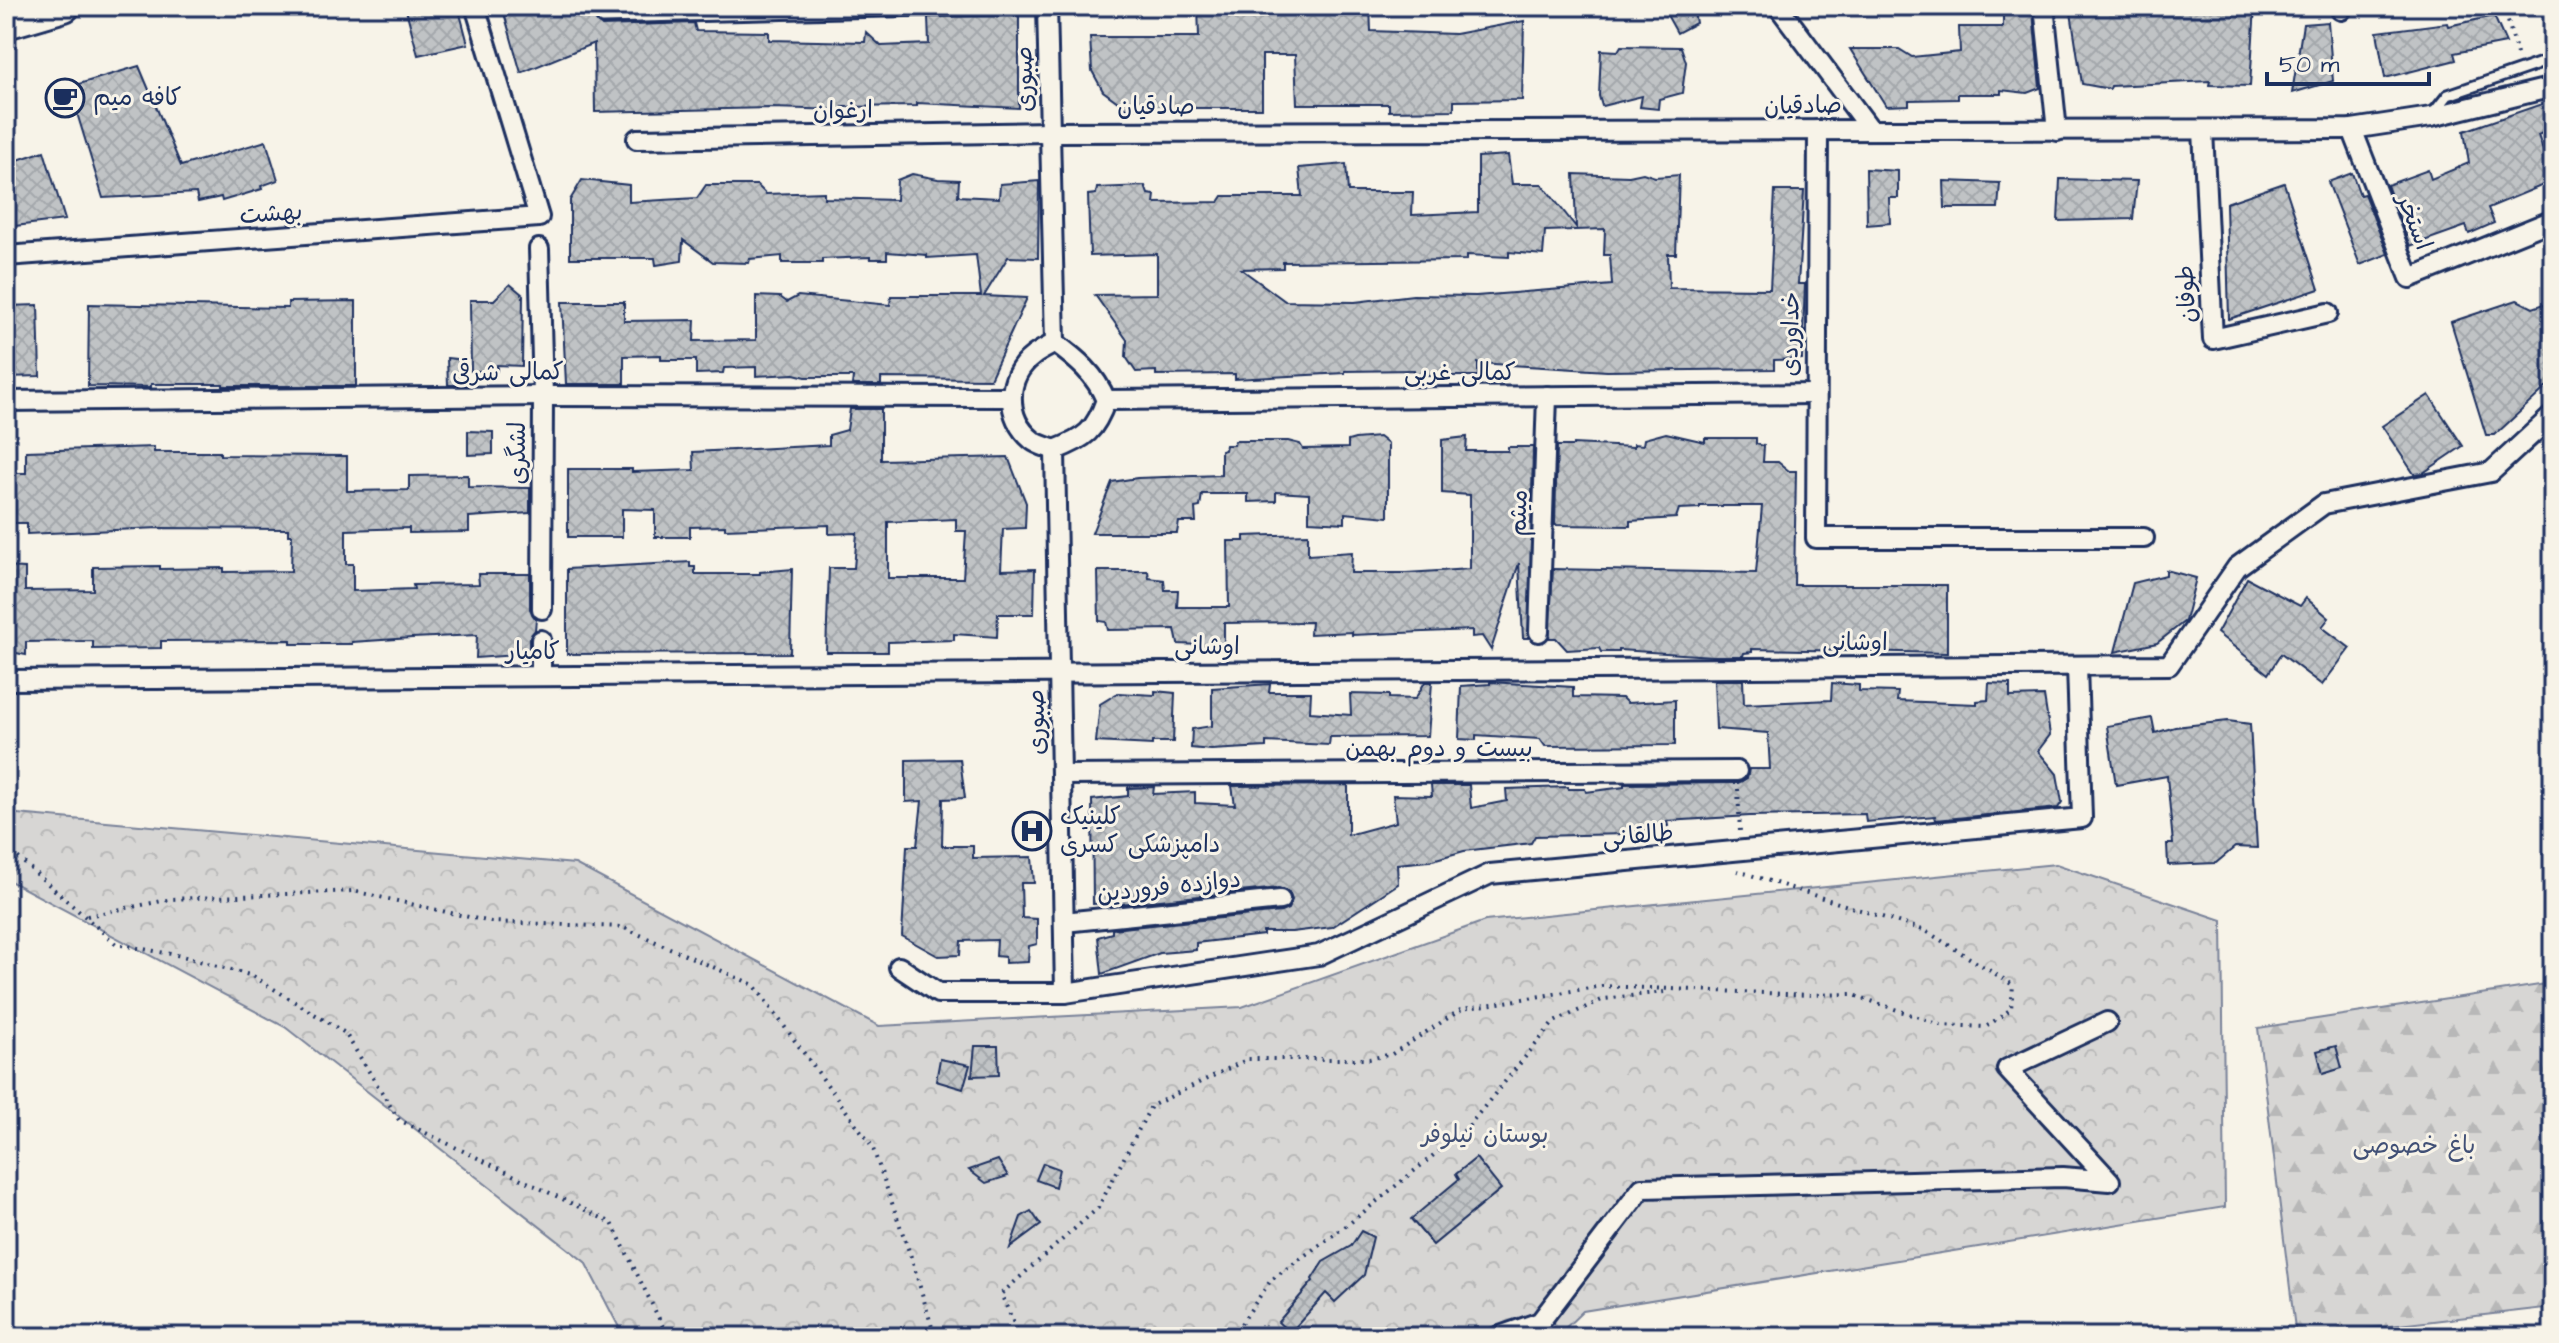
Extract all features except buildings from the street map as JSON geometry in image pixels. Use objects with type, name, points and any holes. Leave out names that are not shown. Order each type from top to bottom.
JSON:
[{"type":"main road","points":[[6,23],[64,6]]},
{"type":"street","name":"بهشت","points":[[6,256],[539,217],[475,6]]},
{"type":"street","name":"صبوری","points":[[1047,6],[1055,343]]},
{"type":"street","points":[[1779,6],[1870,129]]},
{"type":"street","points":[[2044,6],[2057,131]]},
{"type":"street","name":"صادقیان","points":[[1050,132],[2352,129],[2431,117],[2553,87]]},
{"type":"street","name":"استخر","points":[[2352,129],[2410,278],[2553,220]]},
{"type":"street","name":"خداوردی","points":[[1818,130],[1816,538],[2144,538]]},
{"type":"street","name":"طوفان","points":[[2203,130],[2213,339],[2328,313]]},
{"type":"street","name":"ارغوان","points":[[637,139],[1050,132]]},
{"type":"street","name":"لشگری","points":[[539,249],[543,396],[542,609]]},
{"type":"street","points":[[1055,343],[1098,381],[1106,400],[1098,422],[1086,436],[1055,450],[1034,443],[1021,430],[1011,397],[1020,368],[1055,343]]},
{"type":"street","name":"کمالی غربی","points":[[1106,400],[1815,394]]},
{"type":"street","name":"کمالی شرقی","points":[[6,401],[543,396],[1011,397]]},
{"type":"street","name":"میثم","points":[[1539,632],[1547,396]]},
{"type":"street","name":"اوشانی","points":[[1060,671],[2169,665],[2237,567],[2324,504],[2491,472],[2553,415]]},
{"type":"street","name":"صبوری","points":[[1055,450],[1065,993]]},
{"type":"street","points":[[541,640],[541,676]]},
{"type":"street","name":"طالقانی","points":[[899,967],[938,993],[1065,993],[1319,955],[1490,874],[2082,818],[2077,666]]},
{"type":"street","name":"کامیار","points":[[6,680],[1060,671]]},
{"type":"street","name":"بیست و دوم بهمن","points":[[1062,775],[1737,771]]},
{"type":"street","name":"دوازده فروردین","points":[[1064,922],[1280,900]]},
{"type":"street","points":[[1497,1337],[1540,1322],[1642,1188],[2063,1177],[2110,1181],[2007,1069],[2107,1022]]},
{"type":"lane","points":[[602,18],[1047,6]]},
{"type":"lane","points":[[2431,117],[2448,95],[2553,59]]},
{"type":"path","points":[[2504,6],[2522,70]]},
{"type":"path","points":[[1737,771],[1740,851]]},
{"type":"path","points":[[6,847],[116,944],[182,956],[253,976],[345,1033],[399,1120],[612,1223],[668,1337]]},
{"type":"path","points":[[1020,1337],[1001,1294],[1098,1208],[1151,1106],[1248,1059],[1369,1059],[1392,1054],[1462,1009],[1602,986],[1679,991],[1851,994],[1941,1025],[1986,1027],[2011,1009],[2013,985],[1926,931],[1734,869]]},
{"type":"path","points":[[87,916],[172,899],[353,891],[491,922],[622,927],[754,985],[872,1146],[935,1337]]},
{"type":"path","points":[[1232,1337],[1271,1280],[1350,1223],[1466,1129],[1554,1022],[1604,999],[1679,991]]},
{"type":"green space","name":"بوستان نیلوفر","points":[[6,813],[575,864],[879,1026],[1242,1007],[1485,921],[2056,864],[2222,920],[2225,1207],[1583,1311],[1556,1337],[624,1337],[585,1262],[285,1027],[6,879]]},
{"type":"green space","name":"باغ خصوصی","points":[[2553,983],[2553,1307],[2296,1337],[2258,1028]]},
{"type":"place","name":"کافه میم","points":[[65,98]]},
{"type":"place","name":"کلینیک دامپزشکی کسری","points":[[1032,831]]}]
